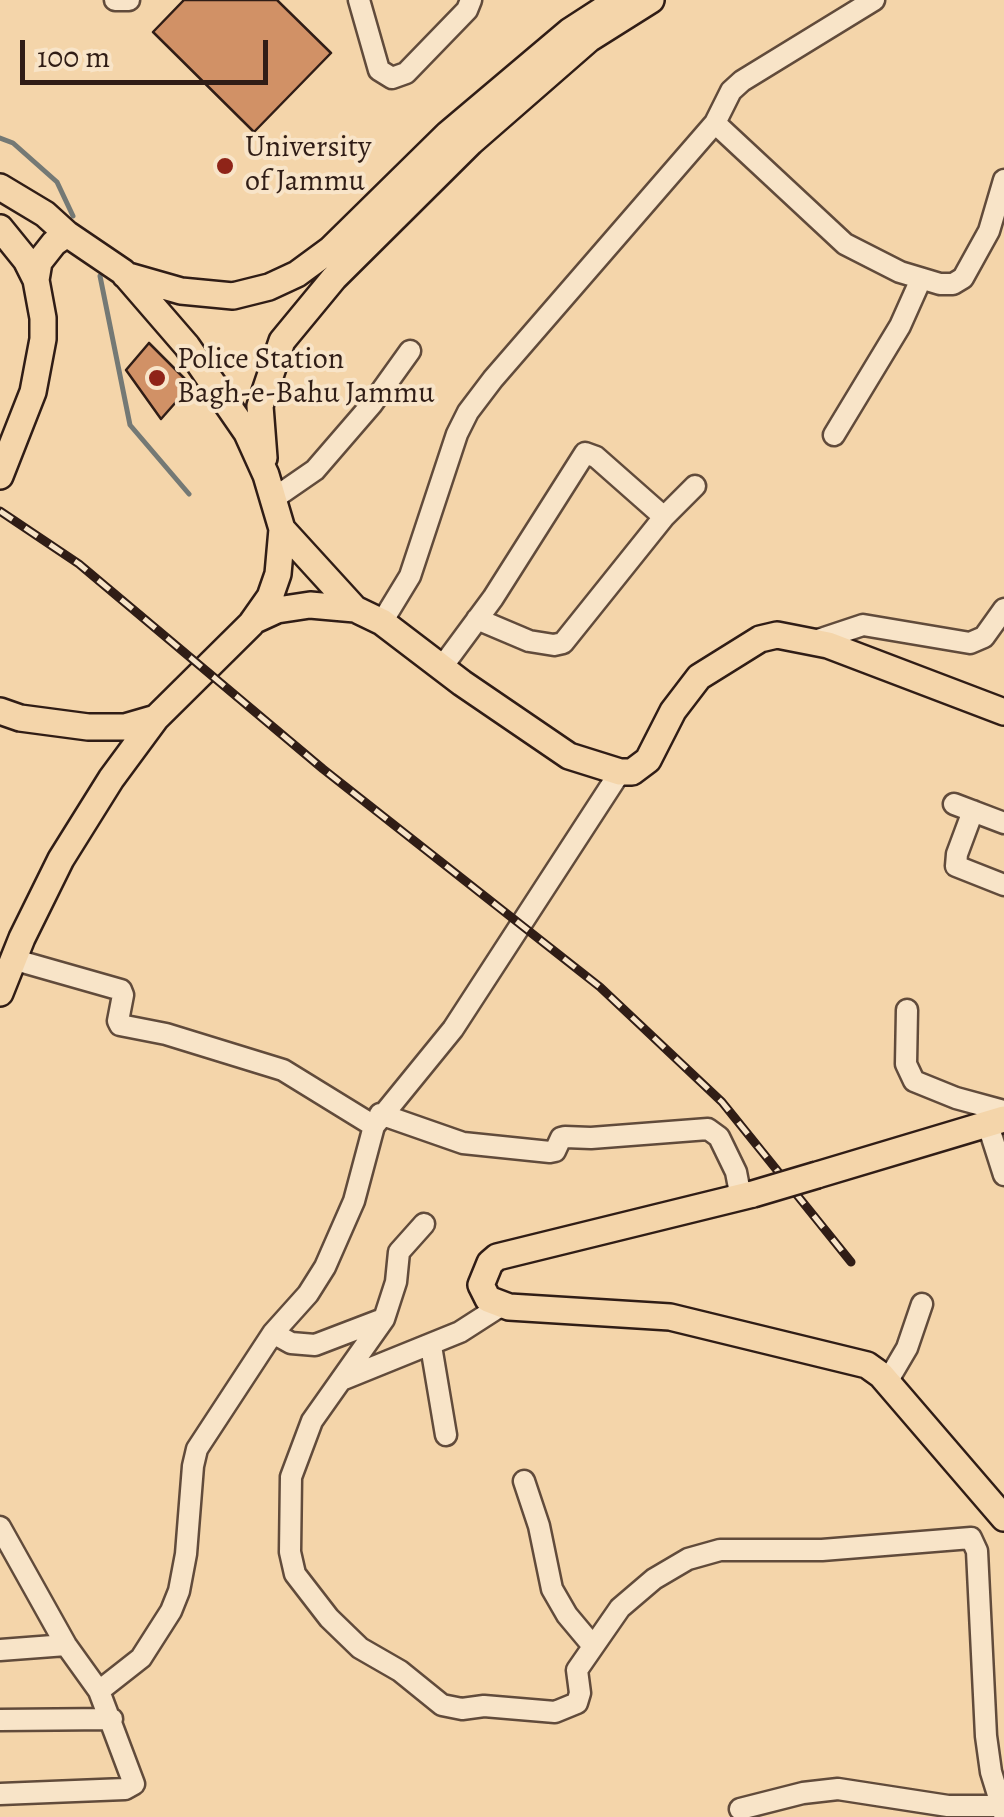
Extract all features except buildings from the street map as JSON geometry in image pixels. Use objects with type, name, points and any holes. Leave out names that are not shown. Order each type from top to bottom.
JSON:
[{"type":"main road","points":[[126,275],[181,291],[233,296],[269,287],[297,274],[331,248],[448,134],[570,30],[618,0]]},
{"type":"main road","points":[[269,487],[260,406],[282,341],[334,278],[471,142],[589,39],[651,0]]},
{"type":"main road","points":[[0,187],[45,214],[126,275],[186,346],[233,409],[269,487],[282,528],[278,574],[270,597],[253,622],[156,718],[82,822],[12,959],[0,993]]},
{"type":"main road","points":[[0,228],[26,260],[36,280],[43,318],[40,363],[15,443],[0,476]]},
{"type":"main road","points":[[36,280],[40,262],[54,243],[67,234]]},
{"type":"main road","points":[[282,528],[355,609]]},
{"type":"main road","points":[[253,622],[277,610],[310,604],[355,609],[382,622],[562,751],[620,772],[632,772],[648,760],[673,711],[699,677],[760,639],[776,635],[815,642],[1004,712]]},
{"type":"main road","points":[[0,711],[20,718],[88,727],[125,726],[156,718]]},
{"type":"main road","points":[[999,1118],[747,1196],[497,1258],[490,1263],[481,1285],[488,1299],[502,1306],[670,1317],[847,1358],[874,1369],[1004,1518]]},
{"type":"street","points":[[114,0],[128,0]]},
{"type":"street","points":[[359,0],[382,74],[392,78],[406,73],[467,10],[471,0]]},
{"type":"street","points":[[382,622],[410,576],[457,434],[468,412],[715,123],[742,81],[874,0]]},
{"type":"street","points":[[715,123],[845,244],[877,262],[947,285],[963,278],[989,230],[1004,180]]},
{"type":"street","points":[[834,435],[900,326],[921,279]]},
{"type":"street","points":[[269,487],[316,470],[372,404],[410,351]]},
{"type":"street","points":[[442,667],[585,454],[596,457],[664,517]]},
{"type":"street","points":[[477,619],[530,640],[563,643],[664,517],[695,486]]},
{"type":"street","points":[[815,642],[863,625],[970,643],[977,642],[996,620]]},
{"type":"street","points":[[99,1691],[136,1663],[171,1611],[179,1591],[197,1449],[273,1333],[326,1267],[354,1201],[377,1120],[453,1029],[620,772]]},
{"type":"street","points":[[1004,823],[964,808],[956,866],[1004,885]]},
{"type":"street","points":[[12,959],[123,993],[120,1025],[166,1034],[282,1070],[377,1120],[463,1142],[553,1152],[565,1137],[708,1128],[719,1137],[747,1196]]},
{"type":"street","points":[[908,1010],[906,1064],[914,1081],[999,1118],[1004,1175]]},
{"type":"street","points":[[424,1224],[399,1252],[396,1282],[384,1319],[312,1421],[291,1477],[290,1552],[294,1574],[328,1618],[360,1648],[400,1670],[442,1705],[452,1709],[484,1706],[554,1712],[571,1707],[580,1698],[577,1670],[620,1608],[673,1566],[703,1553],[890,1546],[971,1538],[978,1551],[986,1736],[1002,1810],[931,1804],[838,1789],[803,1793],[740,1809]]},
{"type":"street","points":[[887,1382],[907,1348],[922,1304]]},
{"type":"street","points":[[344,1378],[431,1346],[474,1326],[502,1306]]},
{"type":"street","points":[[273,1333],[290,1344],[315,1345],[384,1319]]},
{"type":"street","points":[[431,1346],[446,1435]]},
{"type":"street","points":[[524,1481],[539,1526],[552,1589],[567,1615],[593,1646]]},
{"type":"street","points":[[0,1528],[66,1645],[99,1691],[132,1777],[131,1788],[0,1794]]},
{"type":"street","points":[[0,1650],[66,1645]]},
{"type":"street","points":[[0,1720],[112,1719]]},
{"type":"waterway","points":[[0,138],[13,143],[57,182],[73,216]]},
{"type":"waterway","points":[[100,276],[130,425],[189,494]]},
{"type":"railway","points":[[0,511],[79,564],[323,769],[600,987],[722,1102],[851,1262]]},
{"type":"place","name":"University of Jammu","points":[[225,166]]},
{"type":"place","name":"Police Station Bagh-e-Bahu Jammu","points":[[157,378]]}]
